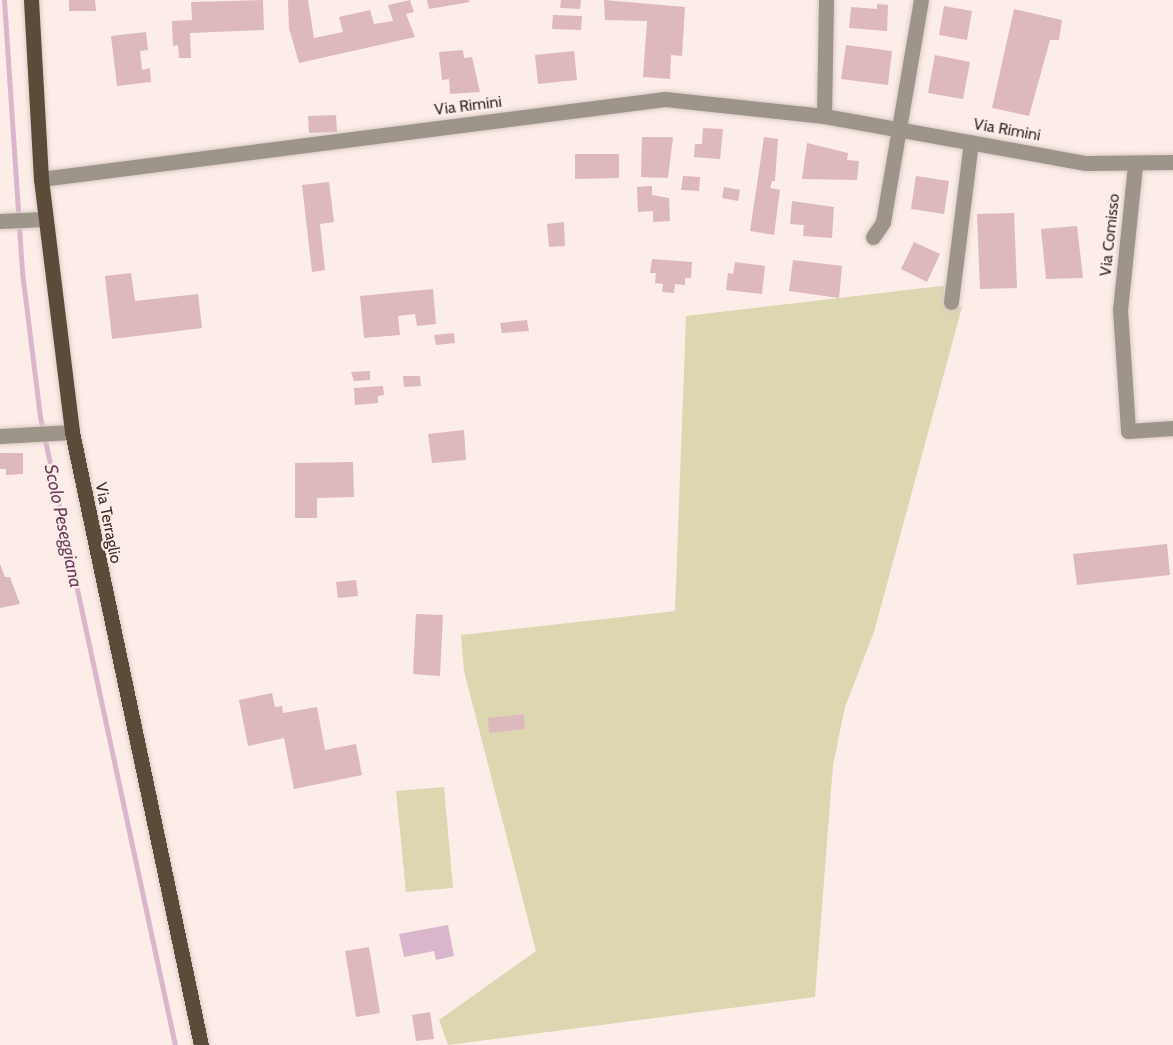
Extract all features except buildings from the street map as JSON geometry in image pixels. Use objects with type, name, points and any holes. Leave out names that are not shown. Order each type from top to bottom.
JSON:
[{"type":"main road","name":"Via Terraglio","points":[[31,0],[41,179],[64,432],[201,1045]]},
{"type":"street","points":[[824,116],[826,0]]},
{"type":"street","points":[[873,237],[883,222],[921,0]]},
{"type":"street","name":"Via Rimini","points":[[41,179],[665,99],[824,116],[1108,165],[1173,162]]},
{"type":"street","points":[[951,302],[971,142]]},
{"type":"street","name":"Via Comisso","points":[[1135,165],[1120,309],[1128,431],[1173,428]]},
{"type":"street","points":[[3,220],[45,219]]},
{"type":"street","points":[[0,436],[64,432]]},
{"type":"shaded area","points":[[950,285],[945,307],[962,307],[874,632],[845,707],[833,765],[815,997],[448,1045],[439,1020],[536,951],[464,671],[461,635],[675,611],[686,316]]},
{"type":"shaded area","points":[[444,787],[453,888],[406,892],[396,791]]},
{"type":"shaded area","points":[[448,925],[454,956],[436,960],[434,951],[404,957],[399,934]]},
{"type":"waterway","name":"Scolo Peseggiana","points":[[4,0],[22,272],[40,417],[175,1045]]}]
